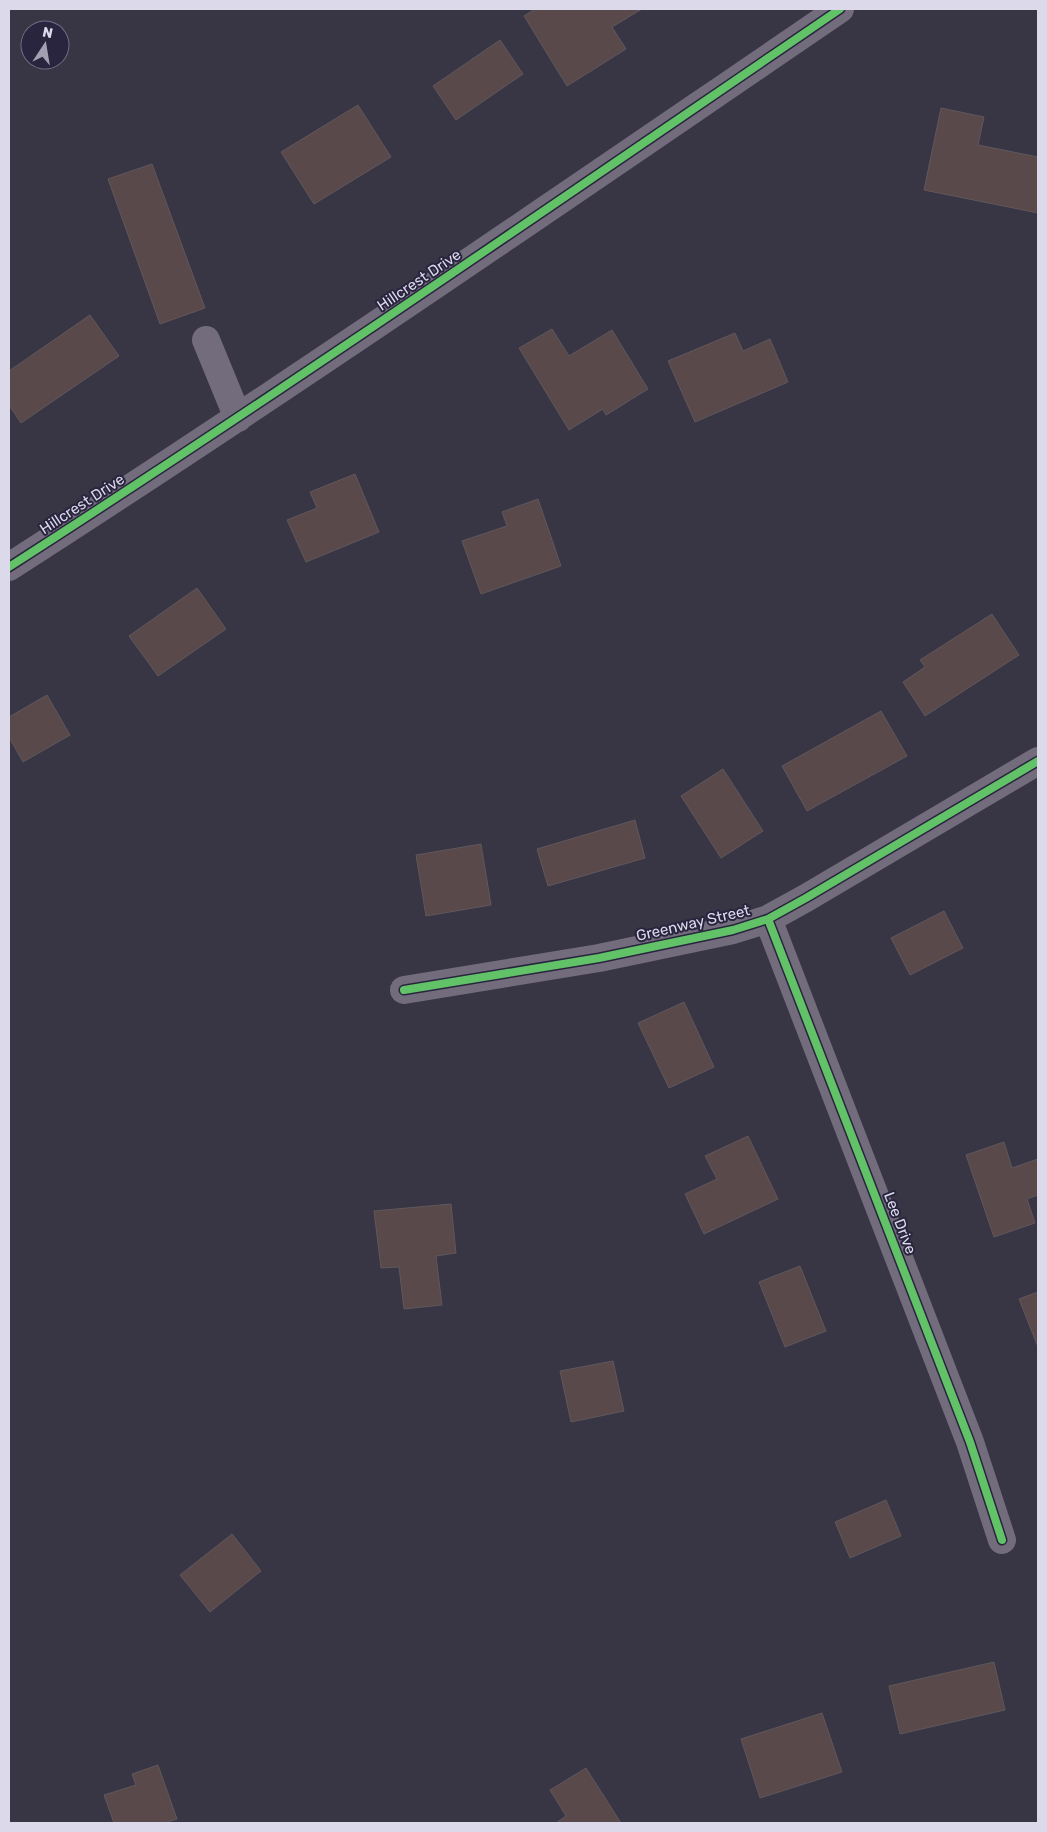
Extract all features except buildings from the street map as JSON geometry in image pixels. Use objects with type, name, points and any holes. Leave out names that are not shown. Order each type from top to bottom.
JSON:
[{"type":"street","name":"Hillcrest Drive","points":[[9,567],[445,280],[840,9]]},
{"type":"street","points":[[206,340],[238,418]]},
{"type":"street","name":"Greenway Street","points":[[404,990],[599,958],[733,930],[768,918],[806,898],[1038,761]]},
{"type":"street","name":"Lee Drive","points":[[768,918],[970,1442],[1002,1540]]},
{"type":"cycle path","points":[[9,567],[322,361],[840,9]]},
{"type":"cycle path","points":[[404,990],[599,958],[733,930],[768,919],[1038,761]]},
{"type":"cycle path","points":[[768,919],[970,1442],[1002,1540]]}]
